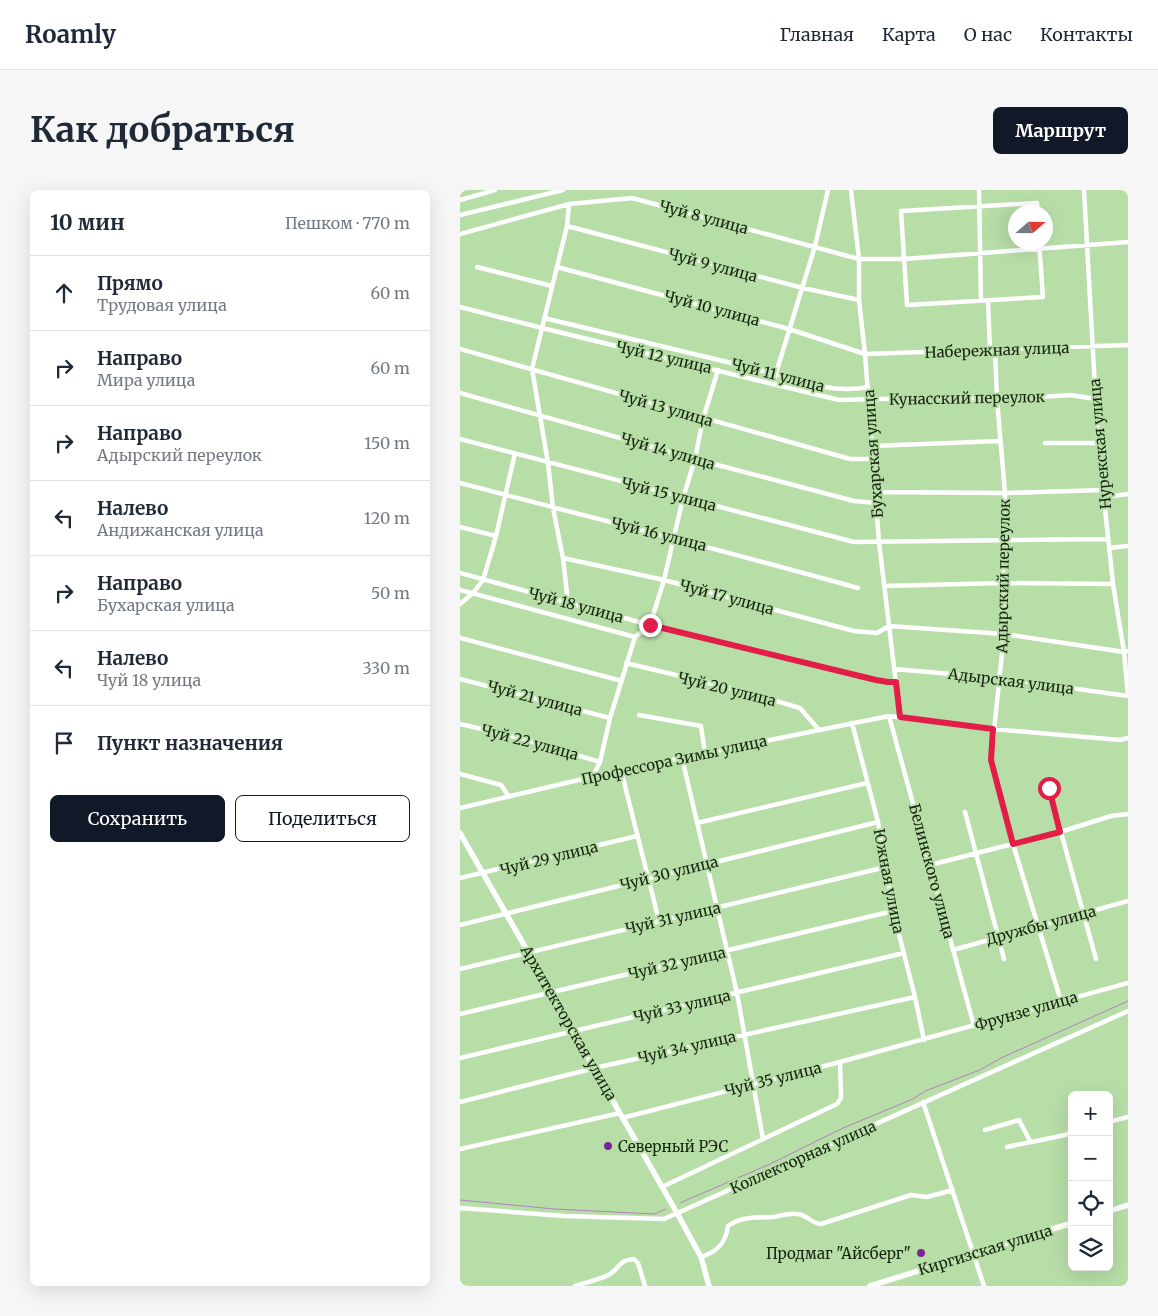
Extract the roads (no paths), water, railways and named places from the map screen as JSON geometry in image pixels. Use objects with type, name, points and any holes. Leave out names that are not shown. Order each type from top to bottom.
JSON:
[{"type":"street","points":[[460,200],[495,190]]},
{"type":"street","points":[[460,215],[561,190]]},
{"type":"street","points":[[772,383],[815,246],[828,190]]},
{"type":"street","name":"Бухарская улица","points":[[852,190],[859,260],[859,300],[874,459],[879,542],[900,717]]},
{"type":"street","points":[[979,190],[981,301]]},
{"type":"street","name":"Нурекская улица","points":[[1084,190],[1098,443],[1113,584],[1126,651],[1128,696]]},
{"type":"street","name":"Чуй 8 улица","points":[[460,234],[569,204],[632,198],[815,246],[859,260],[904,259],[1008,249]]},
{"type":"street","points":[[1037,205],[1037,203],[901,211],[907,305],[1043,297],[1039,250]]},
{"type":"street","points":[[568,603],[548,463],[532,369],[558,267],[567,226],[569,204]]},
{"type":"street","name":"Чуй 9 улица","points":[[567,226],[802,288],[859,300]]},
{"type":"street","name":"Чуй 8 улица","points":[[1053,245],[1128,242]]},
{"type":"street","points":[[477,267],[552,286]]},
{"type":"street","name":"Чуй 10 улица","points":[[558,267],[789,329],[865,354]]},
{"type":"street","name":"Адырский переулок","points":[[988,300],[1005,493],[1004,634],[991,760],[1013,844],[1061,1001]]},
{"type":"street","name":"Чуй 12 улица","points":[[460,306],[542,328],[839,400],[868,400]]},
{"type":"street","name":"Чуй 11 улица","points":[[544,318],[776,374],[818,386],[851,390],[868,387]]},
{"type":"street","name":"Набережная улица","points":[[865,354],[1128,345]]},
{"type":"street","name":"Чуй 13 улица","points":[[460,349],[850,459],[874,459]]},
{"type":"street","points":[[593,776],[600,762],[610,718],[635,638],[650,625],[664,580],[718,370]]},
{"type":"street","name":"Чуй 14 улица","points":[[460,393],[695,459],[854,501],[877,503]]},
{"type":"street","name":"Кунасский переулок","points":[[868,400],[958,397],[997,400],[1070,395],[1096,399]]},
{"type":"street","name":"Чуй 15 улица","points":[[460,438],[548,463],[854,542],[1108,539]]},
{"type":"street","points":[[872,446],[1000,441]]},
{"type":"street","points":[[1045,443],[1098,443]]},
{"type":"street","points":[[460,604],[473,593],[483,580],[496,536],[515,453]]},
{"type":"street","name":"Чуй 16 улица","points":[[460,482],[553,508],[674,537],[858,588]]},
{"type":"street","points":[[876,492],[1005,493],[1103,490]]},
{"type":"street","points":[[1104,497],[1128,494]]},
{"type":"street","points":[[460,527],[496,536]]},
{"type":"street","points":[[1109,548],[1128,546]]},
{"type":"street","name":"Чуй 17 улица","points":[[562,558],[664,580],[854,631],[877,633],[889,626],[1004,634],[1126,651]]},
{"type":"street","name":"Чуй 18 улица","points":[[460,573],[650,625],[876,680],[896,682]]},
{"type":"street","points":[[884,586],[1003,583],[1113,584]]},
{"type":"street","points":[[460,590],[635,638]]},
{"type":"street","points":[[460,638],[622,681]]},
{"type":"street","name":"Чуй 20 улица","points":[[626,663],[746,692],[800,708],[819,730]]},
{"type":"street","name":"Адырская улица","points":[[894,669],[998,678],[1128,696]]},
{"type":"street","name":"Чуй 21 улица","points":[[460,679],[610,718]]},
{"type":"street","points":[[639,716],[701,726],[706,753]]},
{"type":"street","name":"Профессора Зимы улица","points":[[460,808],[593,776],[889,716],[993,729],[1120,740],[1128,738]]},
{"type":"street","name":"Белинского улица","points":[[889,716],[974,1026]]},
{"type":"street","name":"Южная улица","points":[[852,723],[878,822],[893,911],[924,1040]]},
{"type":"street","name":"Чуй 22 улица","points":[[460,724],[520,738],[600,762]]},
{"type":"street","points":[[682,758],[737,993],[763,1139]]},
{"type":"street","points":[[621,770],[659,921]]},
{"type":"street","points":[[460,774],[500,785],[509,797]]},
{"type":"street","points":[[697,823],[867,783]]},
{"type":"street","points":[[1049,788],[1096,959]]},
{"type":"street","points":[[965,812],[1004,959]]},
{"type":"street","points":[[930,865],[1060,832],[1111,816],[1128,814]]},
{"type":"street","name":"Чуй 30 улица","points":[[460,925],[878,822]]},
{"type":"street","name":"Архитекторская улица","points":[[460,833],[677,1213],[701,1257],[709,1286]]},
{"type":"street","name":"Чуй 29 улица","points":[[460,878],[637,836]]},
{"type":"street","name":"Чуй 31 улица","points":[[460,969],[886,867]]},
{"type":"street","name":"Дружбы улица","points":[[953,950],[1128,901]]},
{"type":"street","name":"Чуй 32 улица","points":[[460,1014],[893,911]]},
{"type":"street","name":"Чуй 33 улица","points":[[460,1058],[904,953]]},
{"type":"street","name":"Фрунзе улица","points":[[924,1040],[1128,983]]},
{"type":"street","name":"Чуй 34 улица","points":[[460,1102],[744,1034],[915,997]]},
{"type":"street","name":"Коллекторная улица","points":[[460,1208],[564,1216],[664,1219],[1128,1011]]},
{"type":"street","name":"Чуй 35 улица","points":[[460,1149],[621,1115],[924,1040]]},
{"type":"street","points":[[662,1186],[840,1102],[840,1062]]},
{"type":"street","points":[[922,1102],[984,1286]]},
{"type":"street","points":[[1113,1121],[1128,1117]]},
{"type":"street","points":[[985,1130],[1019,1120],[1030,1141]]},
{"type":"street","points":[[1007,1147],[1030,1141],[1043,1141],[1068,1134]]},
{"type":"street","points":[[701,1257],[722,1245],[727,1236],[728,1226],[735,1221],[752,1217],[797,1214],[815,1224],[821,1224],[911,1195],[927,1197],[953,1190]]},
{"type":"street","points":[[1113,1210],[1128,1205]]},
{"type":"street","name":"Киргизская улица","points":[[870,1286],[1068,1224]]},
{"type":"street","points":[[575,1286],[611,1273],[619,1263],[634,1259],[638,1263],[645,1286]]},
{"type":"waterway","points":[[680,1203],[770,1164],[843,1128],[913,1099],[925,1091],[980,1070],[1001,1058],[1128,1001]]},
{"type":"waterway","points":[[460,1200],[554,1209],[654,1214],[666,1209]]},
{"type":"place","name":"Северный РЭС","points":[[608,1146]]},
{"type":"place","name":"Продмаг \"Айсберг\"","points":[[921,1253]]}]
